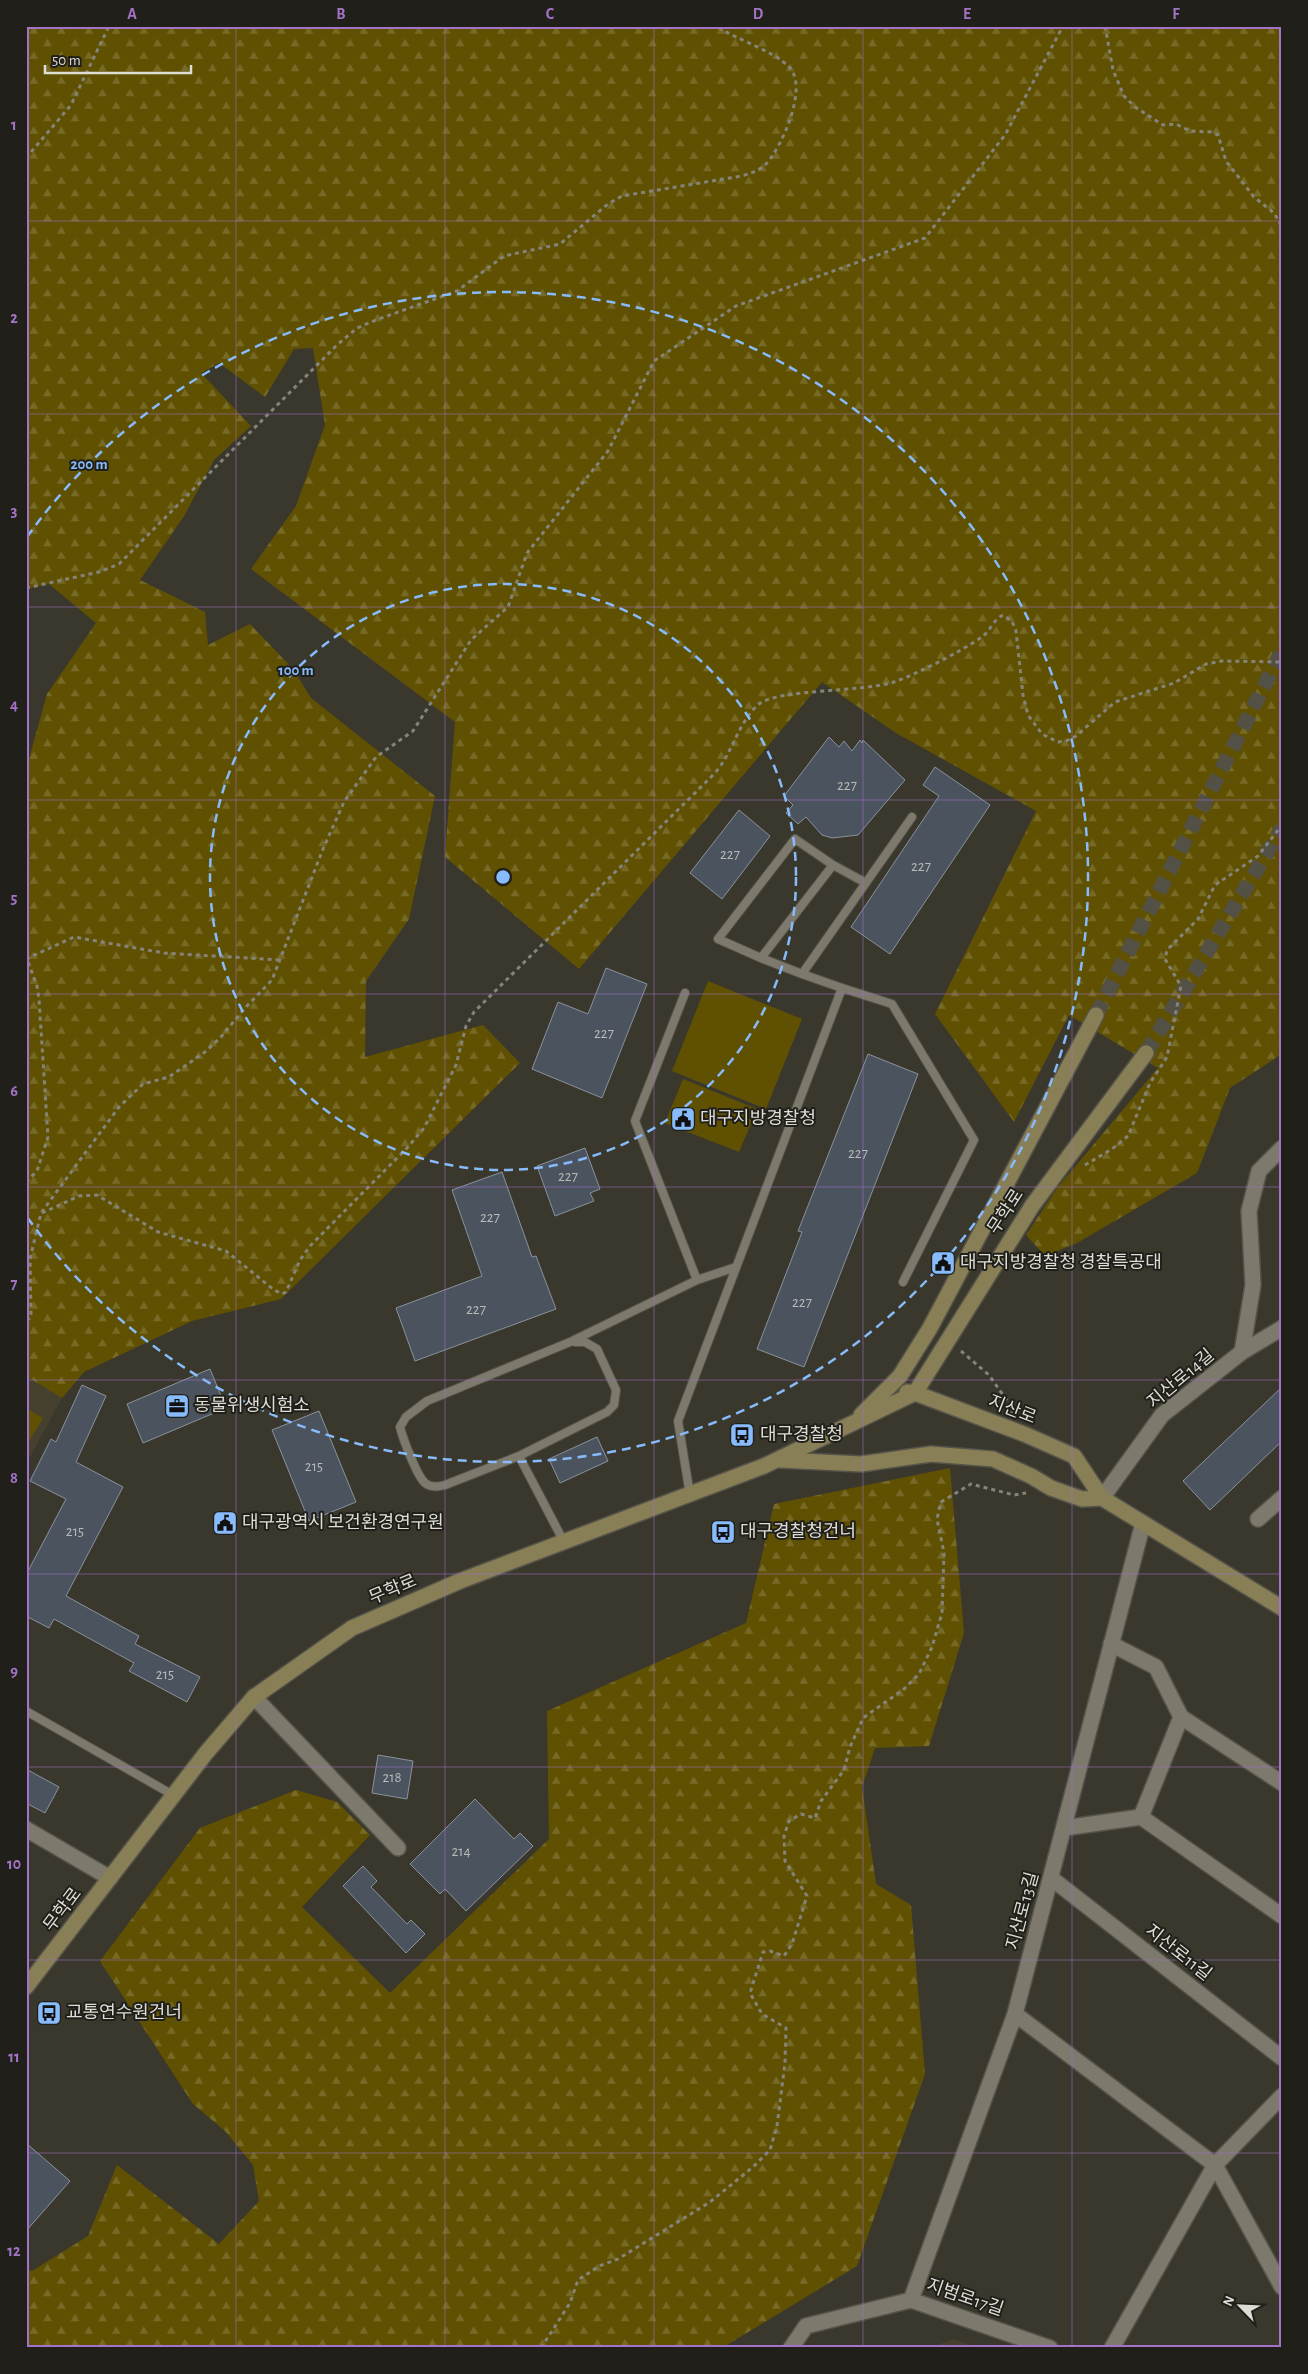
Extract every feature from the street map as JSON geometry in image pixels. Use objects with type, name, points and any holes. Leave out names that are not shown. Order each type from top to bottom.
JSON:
[{"type":"main road","name":"무학로","points":[[853,1423],[900,1376],[930,1328],[1096,1015]]},
{"type":"main road","name":"무학로","points":[[26,1987],[206,1753],[254,1697],[352,1628],[460,1581],[690,1495],[777,1460],[916,1393],[1032,1206],[1146,1053]]},
{"type":"main road","name":"지산로","points":[[886,1390],[916,1393],[1024,1434],[1074,1456],[1102,1498],[1282,1608]]},
{"type":"main road","name":"지산로","points":[[861,1464],[931,1454],[993,1459],[1031,1476],[1051,1488],[1082,1499],[1102,1498]]},
{"type":"main road","name":"무학로","points":[[777,1460],[861,1464]]},
{"type":"street","points":[[1242,1352],[1253,1285],[1249,1212],[1259,1171],[1282,1148]]},
{"type":"street","name":"지산로14길","points":[[1102,1498],[1162,1415],[1242,1352],[1282,1328]]},
{"type":"street","points":[[1258,1519],[1282,1498]]},
{"type":"street","name":"지산로13길","points":[[912,2300],[1015,2014],[1143,1523]]},
{"type":"street","points":[[1112,1644],[1156,1667],[1181,1717],[1282,1783]]},
{"type":"street","points":[[254,1697],[398,1848]]},
{"type":"street","points":[[1141,1817],[1181,1717]]},
{"type":"street","points":[[1064,1828],[1141,1817],[1282,1916]]},
{"type":"street","name":"무학로","points":[[26,1829],[110,1878]]},
{"type":"street","name":"지산로11길","points":[[1051,1878],[1282,2058]]},
{"type":"street","points":[[1015,2014],[1214,2165],[1281,2284]]},
{"type":"street","points":[[1112,2348],[1214,2165],[1282,2096]]},
{"type":"street","name":"지범로17길","points":[[791,2348],[806,2326],[912,2300],[1050,2348]]},
{"type":"lane","points":[[802,974],[912,817]]},
{"type":"lane","points":[[866,882],[833,865],[796,839],[718,939],[802,974],[892,1004],[974,1140],[903,1282]]},
{"type":"lane","points":[[761,958],[833,865]]},
{"type":"lane","points":[[690,1495],[678,1421],[842,988]]},
{"type":"lane","points":[[685,993],[635,1120],[697,1280]]},
{"type":"lane","points":[[570,1342],[585,1342],[597,1349],[616,1390],[614,1405],[607,1412],[519,1456],[445,1485],[438,1487],[430,1486],[421,1477],[400,1427],[406,1417],[428,1401],[570,1342],[697,1280],[736,1267]]},
{"type":"lane","points":[[519,1456],[564,1542]]},
{"type":"lane","points":[[26,1711],[174,1795]]},
{"type":"path","points":[[26,158],[71,105],[109,26]]},
{"type":"path","points":[[26,588],[99,572],[119,564],[337,345],[357,328],[457,291],[504,256],[560,244],[608,204],[622,196],[742,176],[758,171],[767,163],[782,142],[789,126],[795,79],[788,67],[778,60],[716,26]]},
{"type":"path","points":[[26,1318],[29,1319],[31,1316],[30,1259],[41,1213],[120,1107],[143,1084],[169,1078],[222,1037],[244,1009],[272,980],[322,848],[344,802],[376,757],[413,731],[470,640],[508,607],[527,553],[608,451],[654,362],[736,306],[925,238],[1005,135],[1063,26]]},
{"type":"path","points":[[1105,26],[1113,70],[1124,96],[1135,108],[1163,125],[1176,124],[1190,131],[1211,132],[1218,136],[1226,161],[1254,197],[1274,214],[1282,227]]},
{"type":"path","points":[[41,1213],[79,1196],[98,1195],[158,1232],[226,1251],[274,1290],[282,1294],[286,1292],[300,1260],[310,1246],[407,1148],[424,1128],[456,1064],[466,1026],[474,1012],[708,780],[722,763],[750,714],[765,701],[781,697],[868,687],[894,682],[975,642],[988,632],[999,617],[1003,615],[1012,621],[1016,631],[1023,695],[1028,715],[1042,734],[1058,742],[1066,741],[1076,736],[1115,702],[1174,683],[1206,664],[1222,662],[1282,662]]},
{"type":"path","points":[[26,1182],[37,1171],[48,1137],[39,999],[37,986],[26,959],[74,936],[164,953],[280,960]]},
{"type":"path","points":[[540,2348],[570,2303],[578,2280],[599,2266],[618,2260],[710,2202],[753,2168],[770,2150],[777,2126],[785,2063],[786,2028],[762,2014],[750,1993],[763,1952],[770,1951],[784,1956],[792,1944],[807,1896],[785,1861],[784,1836],[790,1821],[801,1814],[815,1818],[821,1801],[844,1770],[850,1747],[862,1718],[904,1689],[920,1674],[932,1646],[942,1613],[944,1554],[937,1519],[941,1502],[971,1484],[1014,1495],[1051,1488]]},
{"type":"shaded area","points":[[26,1376],[62,1398],[26,1464]]},
{"type":"shaded area","points":[[953,2339],[980,2348],[930,2348]]},
{"type":"green space","points":[[26,26],[1282,26],[1282,1054],[1230,1088],[1197,1173],[1077,1243],[1045,1256],[1026,1235],[1057,1188],[1158,1068],[1069,1015],[1014,1122],[935,1014],[1036,811],[896,733],[822,682],[579,969],[445,857],[455,722],[251,569],[296,506],[325,425],[313,348],[294,349],[265,397],[219,363],[201,373],[251,426],[214,460],[184,516],[140,580],[205,612],[208,645],[250,624],[293,669],[311,698],[435,796],[409,919],[366,981],[365,1057],[483,1025],[520,1063],[281,1299],[192,1321],[84,1372],[62,1398],[26,1376],[26,770],[47,694],[96,623],[49,584],[26,589]]},
{"type":"green space","points":[[708,981],[802,1019],[766,1109],[672,1071]]},
{"type":"green space","points":[[683,1079],[757,1109],[739,1152],[665,1123]]},
{"type":"green space","points":[[26,1408],[43,1418],[26,1446]]},
{"type":"green space","points":[[950,1468],[964,1633],[929,1746],[875,1748],[862,1787],[876,1884],[911,1905],[925,2074],[857,2266],[722,2348],[26,2348],[26,2269],[32,2271],[88,2236],[117,2165],[219,2244],[259,2201],[253,2165],[225,2131],[193,2104],[100,1961],[200,1828],[296,1790],[337,1802],[370,1835],[302,1907],[390,1993],[549,1839],[547,1711],[746,1623],[774,1504]]},
{"type":"building","points":[[829,737],[839,747],[844,741],[852,751],[860,740],[862,743],[863,740],[905,780],[858,835],[832,838],[822,835],[806,817],[798,824],[786,813],[793,805],[784,796]]},
{"type":"building","points":[[935,767],[990,805],[890,954],[851,927],[939,796],[923,785]]},
{"type":"building","points":[[739,810],[770,836],[722,899],[690,873]]},
{"type":"building","points":[[606,968],[647,984],[602,1098],[532,1069],[558,1002],[588,1014]]},
{"type":"building","points":[[868,1054],[918,1074],[804,1367],[757,1349],[802,1232],[798,1231]]},
{"type":"building","points":[[585,1148],[600,1189],[590,1193],[594,1201],[555,1216],[537,1166]]},
{"type":"building","points":[[502,1172],[532,1257],[536,1256],[556,1309],[415,1361],[396,1308],[482,1276],[452,1190]]},
{"type":"building","name":"동물위생시험소","points":[[210,1369],[226,1408],[143,1443],[127,1404]]},
{"type":"building","points":[[82,1385],[106,1396],[76,1462],[123,1487],[66,1596],[139,1636],[135,1644],[200,1677],[187,1702],[129,1671],[134,1663],[54,1619],[49,1628],[26,1616],[26,1575],[66,1499],[30,1481],[51,1439],[56,1442]]},
{"type":"building","points":[[1282,1387],[1282,1441],[1210,1510],[1183,1481]]},
{"type":"building","points":[[319,1411],[356,1502],[309,1521],[272,1430]]},
{"type":"building","points":[[597,1437],[608,1461],[560,1483],[549,1459]]},
{"type":"building","points":[[378,1755],[413,1761],[407,1799],[372,1793]]},
{"type":"building","points":[[26,1769],[59,1787],[45,1813],[26,1803]]},
{"type":"building","points":[[475,1799],[514,1839],[520,1833],[533,1846],[466,1911],[445,1889],[440,1894],[410,1864]]},
{"type":"building","points":[[363,1866],[377,1881],[371,1887],[407,1924],[411,1920],[425,1934],[406,1953],[343,1886]]},
{"type":"building","points":[[26,2143],[70,2181],[26,2231]]},
{"type":"tunnel","points":[[1096,1015],[1282,651]]},
{"type":"tunnel","points":[[1146,1053],[1282,828]]},
{"type":"place","name":"대구지방경찰청","points":[[683,1119]]},
{"type":"place","name":"대구지방경찰청 경찰특공대","points":[[943,1263]]},
{"type":"place","name":"동물위생시험소","points":[[177,1406]]},
{"type":"place","name":"대구경찰청","points":[[742,1435]]},
{"type":"place","name":"대구광역시 보건환경연구원","points":[[225,1523]]},
{"type":"place","name":"대구경찰청건너","points":[[723,1532]]},
{"type":"place","name":"교통연수원건너","points":[[49,2013]]}]
